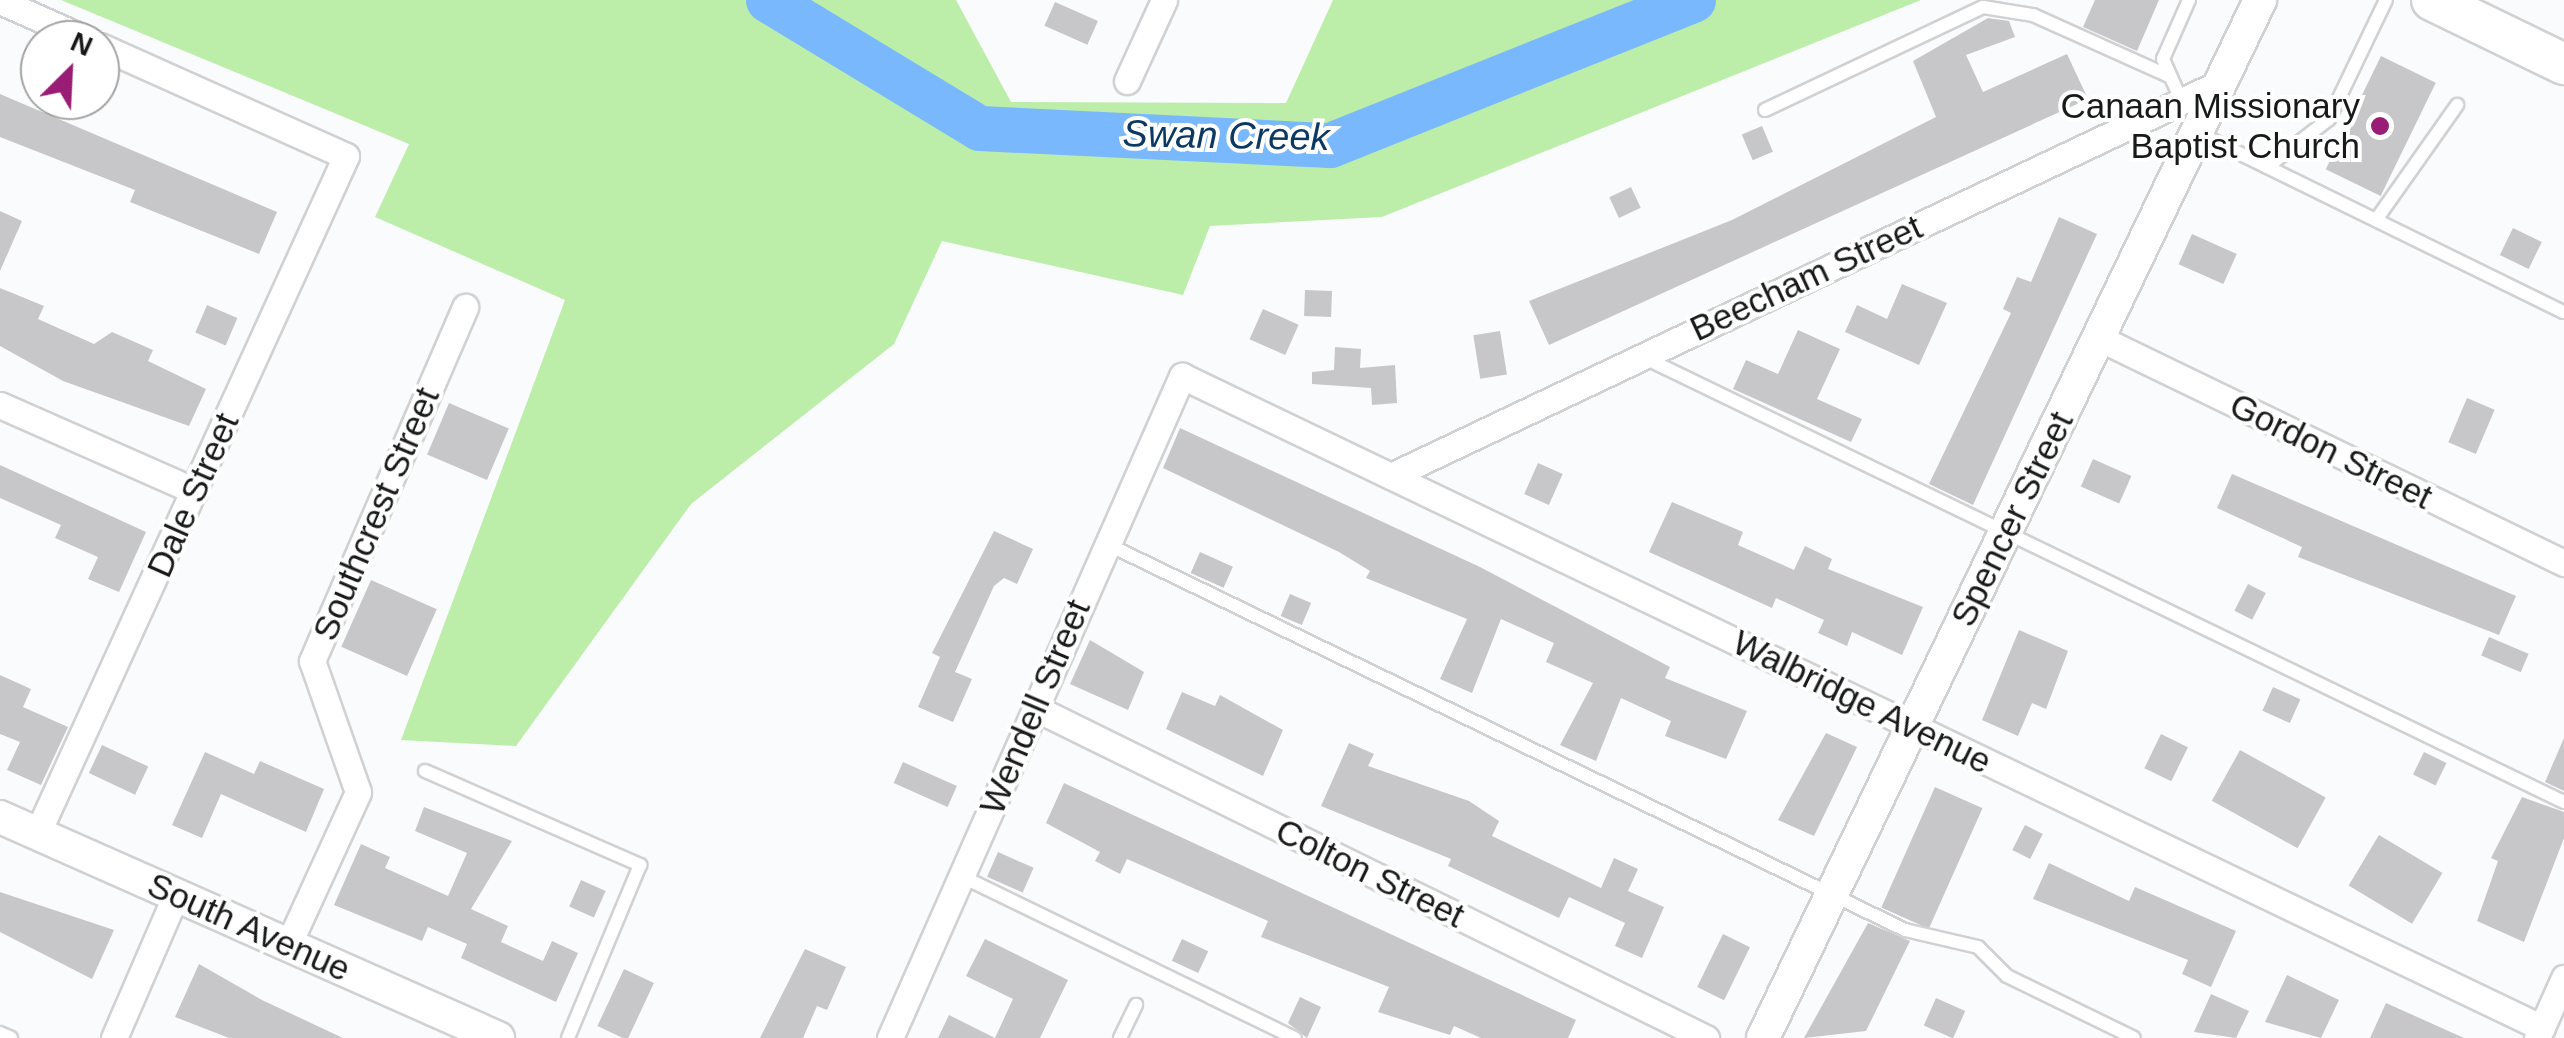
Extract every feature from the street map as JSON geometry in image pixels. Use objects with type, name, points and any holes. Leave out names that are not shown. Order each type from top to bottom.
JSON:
[{"type":"main road","points":[[2432,0],[2564,64]]},
{"type":"street","points":[[1127,81],[1164,0]]},
{"type":"street","points":[[0,1],[43,20]]},
{"type":"street","name":"Spencer Street","points":[[1763,1038],[2198,133],[2253,2]]},
{"type":"street","name":"Dale Street","points":[[37,834],[346,156],[120,55]]},
{"type":"street","name":"Beecham Street","points":[[1391,476],[2176,89],[2222,82]]},
{"type":"street","name":"Southcrest Street","points":[[289,943],[358,792],[312,660],[465,307]]},
{"type":"street","name":"Gordon Street","points":[[2099,338],[2564,563]]},
{"type":"street","name":"Walbridge Avenue","points":[[1182,376],[2547,1031]]},
{"type":"street","name":"Wendell Street","points":[[890,1038],[1105,543],[1182,376]]},
{"type":"street","points":[[0,405],[195,491]]},
{"type":"street","name":"Colton Street","points":[[1035,708],[1706,1038]]},
{"type":"street","name":"South Avenue","points":[[0,817],[496,1038]]},
{"type":"street","points":[[114,1038],[176,895]]},
{"type":"street","points":[[2547,1031],[2564,978]]},
{"type":"lane","points":[[2176,89],[2162,59],[2189,0]]},
{"type":"lane","points":[[2267,166],[2329,118],[2386,0]]},
{"type":"lane","points":[[1765,110],[1997,6],[2176,89]]},
{"type":"lane","points":[[2376,220],[2457,105]]},
{"type":"lane","points":[[2198,133],[2564,312]]},
{"type":"lane","points":[[1641,356],[2564,802]]},
{"type":"lane","points":[[1105,543],[1905,930],[1978,947],[2007,976],[2134,1038]]},
{"type":"lane","points":[[425,771],[640,864],[568,1038]]},
{"type":"lane","points":[[961,876],[1295,1038]]},
{"type":"lane","points":[[1120,1038],[1136,1005]]},
{"type":"lane","points":[[0,1033],[11,1038]]},
{"type":"green space","points":[[61,0],[956,0],[1011,102],[1286,103],[1333,0],[1921,0],[1382,217],[1210,226],[1183,295],[942,241],[894,344],[691,504],[516,746],[401,740],[565,300],[375,217],[409,144],[120,24],[120,20],[109,20]]},
{"type":"building","points":[[2095,0],[2159,0],[2137,51],[2083,27]]},
{"type":"building","points":[[1055,2],[1098,21],[1087,45],[1044,26]]},
{"type":"building","points":[[1988,18],[2009,21],[2015,37],[1966,55],[1983,92],[2067,54],[2088,99],[1549,345],[1529,301],[1732,220],[1936,117],[1913,61]]},
{"type":"building","name":"Canaan Missionary Baptist Church","points":[[2381,56],[2436,83],[2381,196],[2326,169]]},
{"type":"building","points":[[0,94],[20,103],[20,120],[61,120],[277,212],[259,254],[130,202],[135,190],[0,137]]},
{"type":"building","points":[[1762,126],[1773,152],[1753,160],[1742,135]]},
{"type":"building","points":[[1631,187],[1641,208],[1619,218],[1609,197]]},
{"type":"building","points":[[0,211],[22,221],[0,271]]},
{"type":"building","points":[[2059,217],[2097,234],[1973,505],[1929,484],[2011,313],[2003,309],[2017,277],[2031,282]]},
{"type":"building","points":[[2513,228],[2542,242],[2529,269],[2500,255]]},
{"type":"building","points":[[2192,234],[2237,254],[2223,284],[2179,264]]},
{"type":"building","points":[[1902,284],[1947,303],[1919,365],[1845,332],[1857,305],[1887,319]]},
{"type":"building","points":[[0,288],[44,306],[38,319],[94,344],[112,332],[153,350],[148,361],[206,389],[189,426],[63,381],[0,346]]},
{"type":"building","points":[[1305,290],[1332,291],[1331,317],[1304,316]]},
{"type":"building","points":[[207,305],[237,318],[226,346],[195,333]]},
{"type":"building","points":[[1263,309],[1299,325],[1285,355],[1250,339]]},
{"type":"building","points":[[1798,330],[1840,349],[1817,399],[1862,419],[1851,442],[1733,389],[1746,360],[1778,374]]},
{"type":"building","points":[[1500,331],[1507,374],[1480,379],[1473,335]]},
{"type":"building","points":[[1335,347],[1361,349],[1360,368],[1395,365],[1397,403],[1372,405],[1371,388],[1312,384],[1312,372],[1334,370]]},
{"type":"building","points":[[2467,398],[2495,410],[2476,454],[2448,442]]},
{"type":"building","points":[[449,403],[509,428],[487,480],[427,455]]},
{"type":"building","points":[[1180,428],[1480,567],[1670,667],[1665,678],[1747,711],[1726,759],[1665,736],[1671,721],[1621,698],[1596,761],[1560,745],[1593,683],[1546,662],[1554,643],[1501,619],[1472,693],[1440,679],[1467,619],[1366,578],[1370,571],[1339,552],[1163,468]]},
{"type":"building","points":[[2093,459],[2131,476],[2119,503],[2081,486]]},
{"type":"building","points":[[1538,463],[1563,474],[1549,505],[1524,494]]},
{"type":"building","points":[[0,465],[146,532],[119,592],[88,579],[98,557],[55,538],[61,525],[0,498]]},
{"type":"building","points":[[2232,474],[2516,596],[2499,635],[2298,557],[2302,547],[2217,508]]},
{"type":"building","points":[[1672,502],[1743,532],[1738,545],[1794,570],[1805,546],[1832,559],[1828,569],[1923,607],[1902,655],[1852,632],[1847,646],[1818,633],[1824,620],[1776,598],[1772,608],[1649,552]]},
{"type":"building","points":[[994,531],[1033,549],[1017,584],[1004,578],[994,586],[955,672],[972,679],[953,722],[918,707],[940,657],[932,653]]},
{"type":"building","points":[[1200,552],[1233,567],[1224,588],[1191,573]]},
{"type":"building","points":[[371,580],[437,609],[407,676],[341,647]]},
{"type":"building","points":[[2248,584],[2266,593],[2252,620],[2234,611]]},
{"type":"building","points":[[1290,594],[1311,603],[1302,625],[1281,616]]},
{"type":"building","points":[[2019,630],[2068,651],[2046,709],[2032,703],[2018,736],[1982,720]]},
{"type":"building","points":[[2489,637],[2529,654],[2521,672],[2481,655]]},
{"type":"building","points":[[1090,640],[1144,672],[1128,710],[1070,684]]},
{"type":"building","points":[[0,675],[31,689],[23,707],[68,727],[41,785],[7,770],[20,742],[0,734]]},
{"type":"building","points":[[2273,687],[2300,699],[2290,723],[2262,711]]},
{"type":"building","points":[[1182,692],[1215,706],[1220,695],[1283,730],[1263,776],[1166,729]]},
{"type":"building","points":[[1826,733],[1857,747],[1814,836],[1778,820]]},
{"type":"building","points":[[2161,734],[2188,747],[2171,781],[2144,768]]},
{"type":"building","points":[[2564,738],[2564,791],[2545,782]]},
{"type":"building","points":[[1349,743],[1374,754],[1368,766],[1469,801],[1499,821],[1492,836],[1601,888],[1614,858],[1638,869],[1628,891],[1664,907],[1642,958],[1615,946],[1625,923],[1569,897],[1559,918],[1448,866],[1451,859],[1321,806]]},
{"type":"building","points":[[102,745],[148,767],[135,795],[89,773]]},
{"type":"building","points":[[2240,750],[2326,798],[2298,848],[2212,801]]},
{"type":"building","points":[[205,752],[254,774],[260,761],[324,789],[306,832],[221,794],[202,838],[172,825]]},
{"type":"building","points":[[2424,752],[2446,763],[2436,785],[2413,774]]},
{"type":"building","points":[[903,762],[957,786],[948,807],[894,783]]},
{"type":"building","points":[[1064,783],[1576,1020],[1568,1038],[1481,1038],[1454,1026],[1450,1035],[1378,1012],[1389,987],[1261,937],[1268,921],[1127,859],[1120,874],[1095,861],[1100,852],[1046,823]]},
{"type":"building","points":[[1935,787],[1983,808],[1929,929],[1881,908]]},
{"type":"building","points":[[2522,797],[2564,812],[2564,838],[2524,942],[2477,921],[2498,861],[2491,858]]},
{"type":"building","points":[[424,807],[512,841],[471,909],[508,926],[501,942],[543,961],[552,941],[578,953],[556,1002],[461,958],[467,944],[428,927],[422,941],[334,905],[361,844],[390,857],[385,868],[448,896],[467,853],[415,831]]},
{"type":"building","points":[[2025,825],[2043,834],[2030,859],[2012,850]]},
{"type":"building","points":[[2379,835],[2442,873],[2412,924],[2349,886]]},
{"type":"building","points":[[998,852],[1034,868],[1023,893],[987,877]]},
{"type":"building","points":[[2049,863],[2129,901],[2135,887],[2236,931],[2211,987],[2182,974],[2188,960],[2033,899]]},
{"type":"building","points":[[581,880],[606,891],[594,917],[569,906]]},
{"type":"building","points":[[0,892],[114,930],[92,979],[0,932]]},
{"type":"building","points":[[1868,923],[1910,941],[1866,1031],[1804,1038]]},
{"type":"building","points":[[1723,934],[1750,947],[1724,1000],[1697,987]]},
{"type":"building","points":[[985,939],[1068,980],[1040,1038],[995,1038],[1013,999],[966,976]]},
{"type":"building","points":[[1182,939],[1208,951],[1198,973],[1172,961]]},
{"type":"building","points":[[805,949],[846,967],[827,1010],[817,1006],[803,1038],[760,1038]]},
{"type":"building","points":[[199,964],[262,1000],[343,1038],[229,1038],[175,1017]]},
{"type":"building","points":[[624,969],[654,983],[628,1038],[597,1026]]},
{"type":"building","points":[[2287,975],[2339,1000],[2321,1038],[2265,1022]]},
{"type":"building","points":[[2211,994],[2249,1011],[2236,1038],[2194,1032]]},
{"type":"building","points":[[1300,997],[1321,1007],[1307,1038],[1288,1023]]},
{"type":"building","points":[[1936,998],[1965,1011],[1953,1038],[1924,1025]]},
{"type":"building","points":[[2386,1003],[2464,1038],[2370,1038]]},
{"type":"building","points":[[949,1015],[995,1038],[938,1038]]},
{"type":"waterway","name":"Swan Creek","points":[[768,0],[979,128],[1330,145],[1693,0]]},
{"type":"place","name":"Canaan Missionary Baptist Church","points":[[2380,126]]}]
